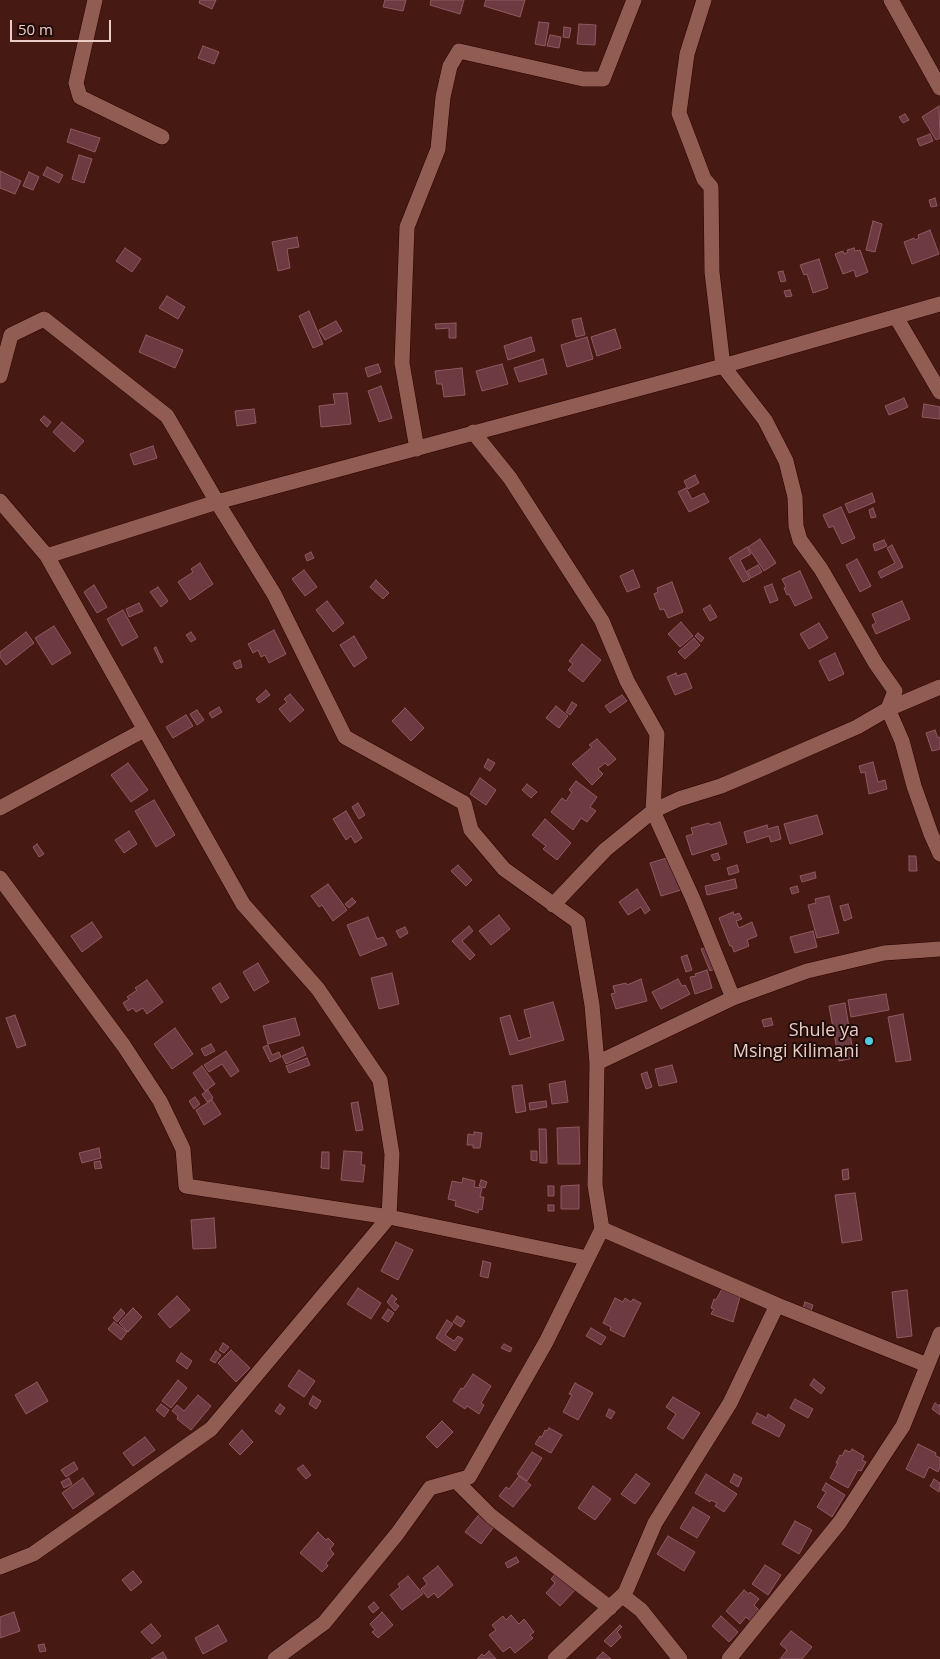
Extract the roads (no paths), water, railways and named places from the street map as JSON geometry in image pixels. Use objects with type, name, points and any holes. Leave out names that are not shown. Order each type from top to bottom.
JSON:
[{"type":"street","points":[[95,0],[76,83],[80,97],[162,137]]},
{"type":"street","points":[[417,448],[402,363],[407,227],[438,149],[443,97],[450,66],[459,51],[583,79],[603,79],[634,0]]},
{"type":"street","points":[[704,0],[687,54],[679,113],[704,179],[711,187],[712,272],[723,366],[765,420],[786,461],[795,497],[796,526],[800,540],[821,569],[876,664],[896,692],[888,709],[902,741],[914,786],[940,854]]},
{"type":"street","points":[[891,0],[940,88]]},
{"type":"street","points":[[47,556],[217,502],[723,366],[940,304]]},
{"type":"street","points":[[896,317],[940,392]]},
{"type":"street","points":[[0,376],[12,335],[44,319],[167,416],[274,594],[345,737],[464,803],[471,830],[504,869],[578,922],[592,1005],[597,1063],[595,1185],[602,1229],[546,1342],[469,1477],[430,1488],[397,1534],[324,1623],[275,1659]]},
{"type":"street","points":[[473,432],[510,478],[602,621],[627,682],[657,734],[653,810],[693,899],[733,998]]},
{"type":"street","points":[[0,501],[47,556],[243,904],[318,989],[380,1080],[392,1154],[389,1217],[210,1429],[33,1554],[0,1567]]},
{"type":"street","points":[[553,905],[605,850],[653,810],[679,799],[721,786],[770,765],[857,727],[888,709],[940,687]]},
{"type":"street","points":[[0,808],[144,730]]},
{"type":"street","points":[[0,878],[124,1046],[160,1101],[183,1149],[186,1186],[389,1217],[588,1258]]},
{"type":"street","points":[[597,1063],[733,998],[807,971],[884,953],[940,949]]},
{"type":"street","points":[[602,1229],[777,1305],[927,1365]]},
{"type":"street","points":[[555,1659],[623,1596],[656,1523],[730,1403],[777,1305]]},
{"type":"street","points":[[729,1659],[840,1522],[903,1426],[940,1334]]},
{"type":"street","points":[[456,1481],[491,1516],[610,1608]]},
{"type":"street","points":[[623,1596],[641,1610],[680,1659]]},
{"type":"place","name":"Shule ya Msingi Kilimani","points":[[869,1041]]}]
